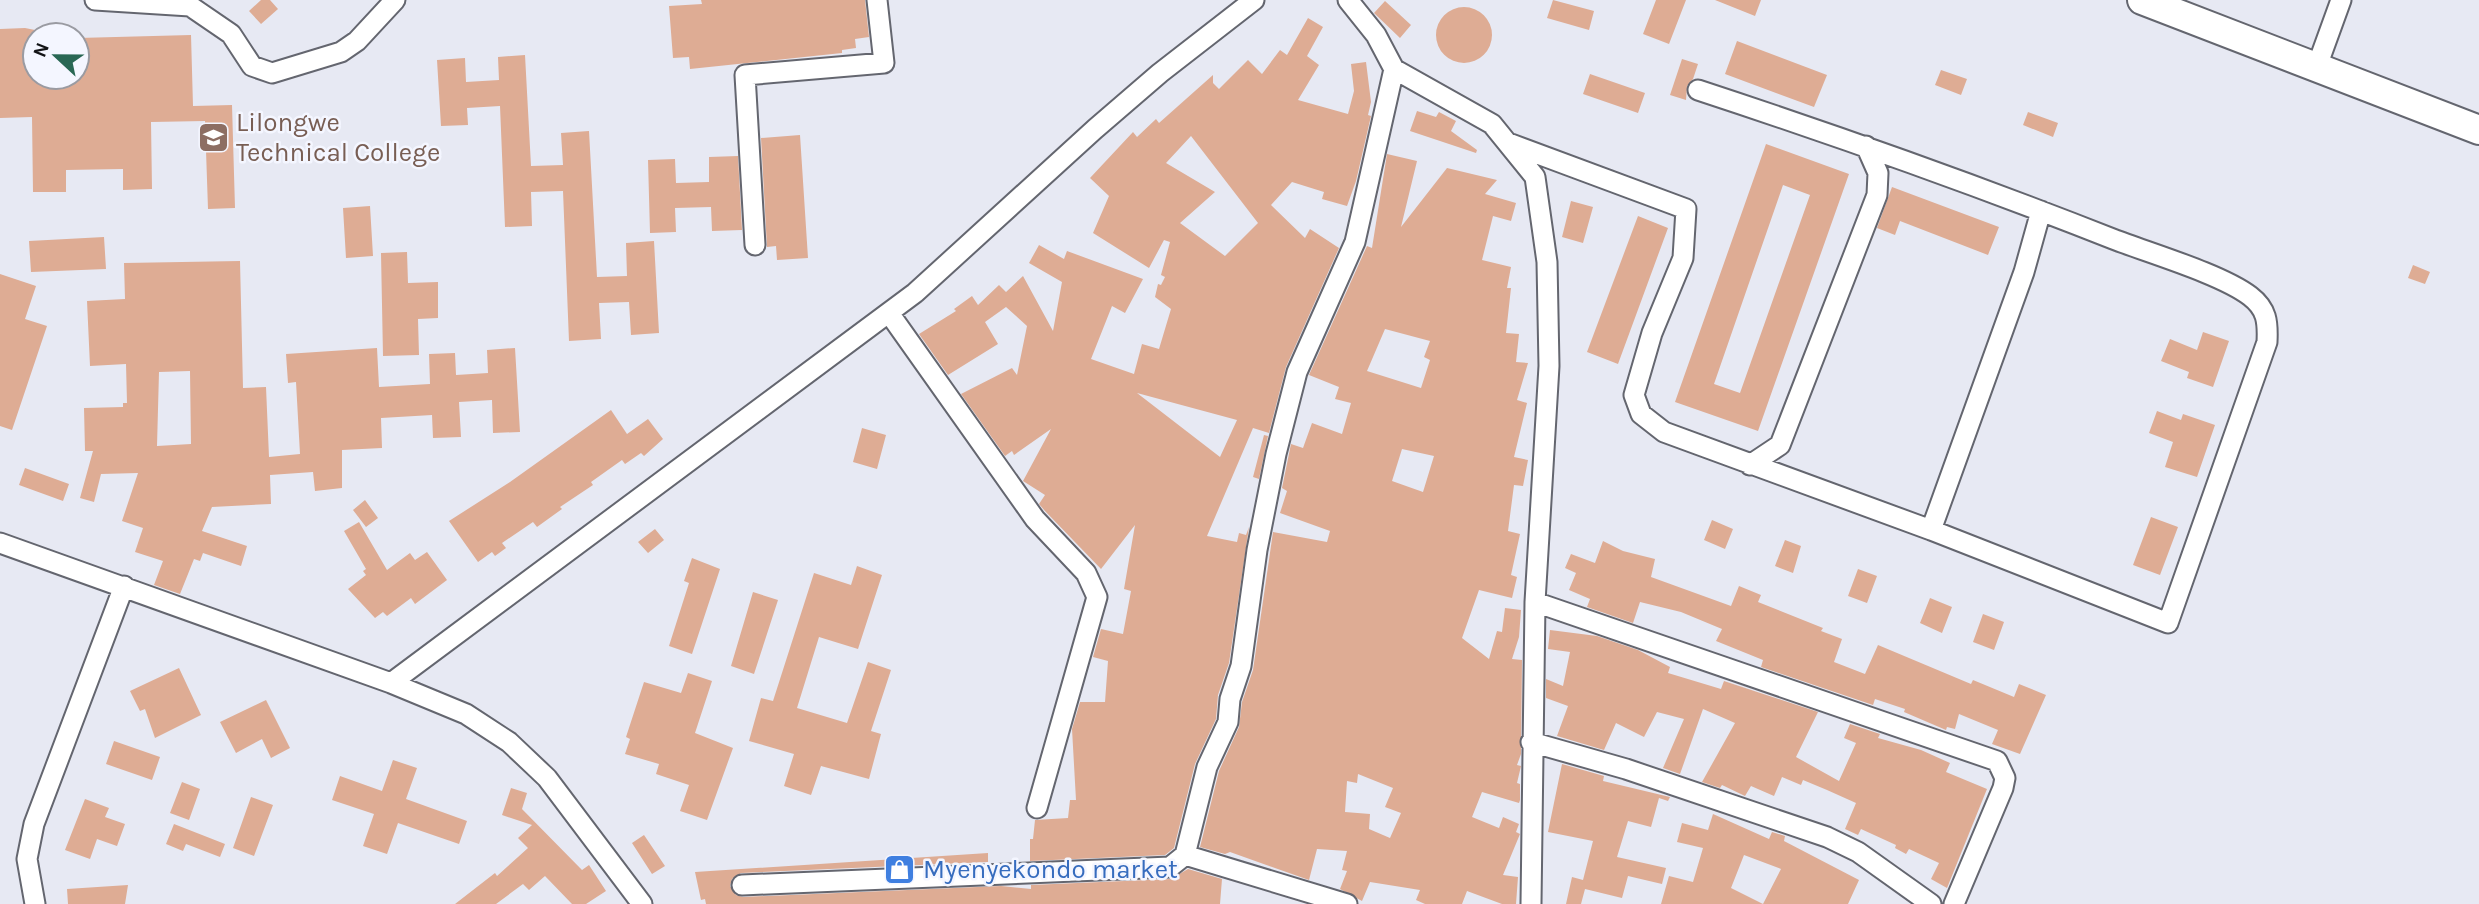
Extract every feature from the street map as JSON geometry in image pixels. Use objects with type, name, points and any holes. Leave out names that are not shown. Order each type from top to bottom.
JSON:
[{"type":"highway","points":[[2146,1],[2479,130]]},
{"type":"street","points":[[95,0],[190,6],[231,34],[252,66],[272,73],[341,52],[357,41],[395,0]]},
{"type":"street","points":[[755,244],[745,75],[884,63],[877,0]]},
{"type":"street","points":[[391,682],[889,313],[925,284],[1160,73],[1254,0]]},
{"type":"street","points":[[1348,0],[1376,35],[1394,69],[1477,113],[1511,144],[1535,177],[1538,215],[1547,262],[1549,366],[1535,602],[1531,742],[1531,904]]},
{"type":"street","points":[[2316,69],[2340,0]]},
{"type":"street","points":[[742,885],[1170,867],[1185,855],[1207,767],[1228,722],[1230,699],[1245,644],[1257,550],[1297,372],[1352,252],[1394,69]]},
{"type":"street","points":[[1511,144],[1686,209],[1683,258],[1652,333],[1634,395],[1641,414],[1664,432],[1931,530],[2168,623],[2267,342],[2268,322],[2262,306],[2248,294],[2041,211],[1866,146],[1698,90]]},
{"type":"street","points":[[1750,465],[1780,445],[1877,195],[1878,173],[1866,146]]},
{"type":"street","points":[[1931,530],[2024,272],[2041,211]]},
{"type":"street","points":[[889,313],[1035,519],[1086,573],[1097,597],[1037,808]]},
{"type":"street","points":[[0,543],[391,682],[466,714],[509,742],[547,778],[635,902]]},
{"type":"street","points":[[35,904],[27,859],[31,833],[124,586]]},
{"type":"street","points":[[1535,602],[1997,761],[2005,778],[2003,788],[1954,904]]},
{"type":"street","points":[[1531,742],[1626,769],[1827,837],[1858,852],[1931,904]]},
{"type":"street","points":[[1185,855],[1336,902]]},
{"type":"building","points":[[261,0],[270,0],[278,9],[261,24],[249,11]]},
{"type":"building","points":[[701,0],[865,0],[869,37],[855,39],[856,48],[842,50],[842,53],[690,69],[689,57],[673,58],[669,6],[702,4]]},
{"type":"building","points":[[1553,0],[1594,11],[1589,30],[1547,18]]},
{"type":"building","points":[[1656,0],[1686,0],[1669,44],[1643,34]]},
{"type":"building","points":[[1715,0],[1761,0],[1755,16]]},
{"type":"building","points":[[1385,1],[1411,25],[1400,38],[1374,13]]},
{"type":"building","points":[[1458,7],[1470,7],[1480,11],[1488,19],[1492,35],[1488,51],[1480,59],[1470,63],[1458,63],[1448,59],[1440,51],[1436,41],[1436,29],[1440,19],[1448,11]]},
{"type":"building","points":[[1308,18],[1323,27],[1307,56],[1319,65],[1298,100],[1348,114],[1354,91],[1351,64],[1366,62],[1371,102],[1368,115],[1371,116],[1356,181],[1347,206],[1322,199],[1324,192],[1292,182],[1271,205],[1305,238],[1310,229],[1339,248],[1286,367],[1269,433],[1253,428],[1207,536],[1237,542],[1239,533],[1246,535],[1249,527],[1229,663],[1218,695],[1216,719],[1195,764],[1174,848],[1165,855],[1030,861],[1030,839],[1033,839],[1035,820],[1068,818],[1070,800],[1076,800],[1072,729],[1080,702],[1105,702],[1108,661],[1093,657],[1101,629],[1123,634],[1131,591],[1124,589],[1135,525],[1101,569],[1039,504],[1045,495],[1023,481],[1051,429],[1014,455],[1012,451],[1005,456],[961,394],[1012,368],[1017,375],[1027,326],[1006,307],[985,322],[998,344],[948,375],[919,334],[956,311],[954,309],[972,296],[978,305],[999,285],[1006,292],[1023,276],[1053,331],[1062,282],[1029,263],[1039,245],[1064,259],[1067,251],[1143,279],[1125,313],[1112,306],[1091,359],[1134,374],[1142,344],[1159,349],[1171,309],[1155,297],[1158,284],[1161,285],[1165,277],[1161,275],[1170,242],[1164,240],[1149,268],[1093,233],[1109,196],[1090,178],[1133,132],[1137,137],[1156,119],[1159,123],[1213,75],[1213,83],[1219,89],[1248,60],[1262,74],[1280,50],[1287,55]],"holes":[[[1191,136],[1258,223],[1225,256],[1180,223],[1215,192],[1166,163]],[[1137,393],[1237,420],[1220,457]]]},
{"type":"building","points":[[21,28],[21,91],[91,91],[91,38],[191,35],[193,106],[232,105],[235,208],[208,209],[205,121],[151,122],[152,189],[123,190],[123,169],[66,170],[66,192],[33,192],[32,117],[0,118],[0,29]]},
{"type":"building","points":[[1737,41],[1827,75],[1814,107],[1725,74]]},
{"type":"building","points":[[525,55],[531,166],[563,165],[561,133],[589,131],[597,277],[627,276],[626,243],[654,241],[659,333],[631,335],[629,302],[599,303],[601,339],[569,341],[563,191],[531,192],[532,226],[505,227],[500,106],[467,108],[468,125],[441,126],[437,60],[465,58],[466,82],[499,80],[498,57]]},
{"type":"building","points":[[1682,59],[1698,64],[1693,79],[1687,86],[1686,100],[1670,95]]},
{"type":"building","points":[[1941,70],[1967,79],[1961,95],[1935,85]]},
{"type":"building","points":[[1590,74],[1645,93],[1638,113],[1583,94]]},
{"type":"building","points":[[1417,111],[1436,117],[1439,112],[1456,121],[1451,131],[1477,150],[1476,153],[1410,131]]},
{"type":"building","points":[[2028,112],[2058,123],[2053,137],[2023,125]]},
{"type":"building","points":[[800,135],[808,258],[777,260],[776,246],[767,247],[761,138]]},
{"type":"building","points":[[1766,144],[1849,174],[1758,431],[1675,402]],"holes":[[[1783,185],[1810,195],[1740,393],[1714,384]]]},
{"type":"building","points":[[1387,154],[1417,161],[1401,227],[1447,168],[1497,180],[1485,194],[1516,203],[1511,221],[1493,216],[1482,260],[1511,267],[1507,288],[1511,288],[1506,333],[1519,334],[1516,362],[1528,363],[1517,400],[1527,403],[1514,457],[1528,460],[1523,486],[1514,485],[1508,531],[1520,534],[1511,575],[1517,577],[1512,598],[1479,590],[1462,638],[1489,659],[1497,631],[1502,632],[1505,608],[1521,610],[1519,637],[1512,659],[1522,660],[1521,754],[1517,765],[1521,766],[1517,783],[1520,784],[1520,800],[1519,803],[1482,792],[1472,817],[1499,828],[1503,817],[1519,824],[1516,832],[1520,834],[1503,875],[1518,877],[1516,904],[1502,904],[1467,891],[1462,904],[1425,904],[1416,900],[1420,890],[1370,882],[1362,901],[1340,889],[1347,871],[1342,870],[1347,851],[1317,849],[1309,880],[1230,852],[1225,854],[1200,847],[1219,771],[1239,727],[1242,702],[1253,670],[1273,532],[1327,542],[1330,531],[1280,513],[1287,491],[1282,488],[1291,444],[1303,448],[1312,423],[1342,434],[1351,403],[1335,399],[1339,387],[1309,375],[1367,246],[1372,248]],"holes":[[[1385,329],[1430,341],[1424,357],[1430,360],[1421,388],[1367,371]],[[1402,449],[1434,456],[1423,492],[1392,481]],[[1358,774],[1393,788],[1385,807],[1401,813],[1390,838],[1369,829],[1370,814],[1345,812],[1347,781],[1357,783]]]},
{"type":"building","points":[[738,156],[742,230],[712,231],[711,207],[675,208],[676,232],[650,233],[648,160],[675,159],[676,183],[709,182],[709,157]]},
{"type":"building","points":[[1892,187],[1999,227],[1988,255],[1900,221],[1895,235],[1877,228]]},
{"type":"building","points":[[1571,201],[1593,207],[1583,243],[1562,237]]},
{"type":"building","points":[[370,206],[373,256],[346,258],[343,208]]},
{"type":"building","points":[[1638,216],[1668,228],[1618,364],[1587,352]]},
{"type":"building","points":[[104,237],[106,269],[31,272],[29,241]]},
{"type":"building","points":[[407,252],[408,283],[438,282],[438,318],[418,319],[419,355],[383,356],[381,253]]},
{"type":"building","points":[[240,261],[243,388],[266,387],[269,457],[300,454],[296,382],[288,383],[286,354],[377,348],[379,387],[430,384],[429,354],[455,353],[456,375],[488,373],[487,350],[515,348],[520,432],[493,433],[492,400],[459,402],[461,437],[433,438],[432,415],[381,418],[382,448],[342,450],[342,488],[315,491],[313,472],[270,475],[271,504],[212,507],[202,531],[247,546],[241,566],[203,553],[200,561],[194,559],[180,594],[154,585],[163,561],[135,552],[143,528],[122,521],[138,473],[101,474],[94,502],[80,498],[93,451],[85,451],[84,408],[123,407],[123,403],[127,403],[126,364],[90,366],[87,301],[125,299],[124,263]],"holes":[[[190,371],[191,444],[157,446],[159,372]]]},
{"type":"building","points":[[2413,265],[2430,272],[2425,284],[2408,278]]},
{"type":"building","points":[[0,274],[36,286],[25,319],[47,326],[12,430],[0,426]]},
{"type":"building","points":[[2203,332],[2229,341],[2213,387],[2187,378],[2189,372],[2161,361],[2170,339],[2197,350]]},
{"type":"building","points":[[611,410],[627,434],[648,419],[663,439],[644,456],[641,453],[625,464],[622,460],[537,527],[533,522],[502,543],[506,548],[495,556],[492,552],[478,562],[449,521],[510,482]]},
{"type":"building","points":[[2157,411],[2181,420],[2183,414],[2215,425],[2197,477],[2165,467],[2173,442],[2149,433]]},
{"type":"building","points":[[862,428],[886,435],[877,469],[853,462]]},
{"type":"building","points":[[1264,435],[1268,436],[1259,479],[1253,477]]},
{"type":"building","points":[[25,468],[69,484],[63,501],[19,485]]},
{"type":"building","points":[[365,500],[378,518],[366,527],[353,510]]},
{"type":"building","points":[[2151,517],[2178,527],[2160,575],[2133,565]]},
{"type":"building","points":[[1712,520],[1733,529],[1725,549],[1704,540]]},
{"type":"building","points":[[359,522],[387,570],[410,553],[415,560],[427,552],[447,580],[415,604],[411,598],[387,616],[383,612],[375,618],[348,589],[366,575],[363,571],[366,569],[344,531]]},
{"type":"building","points":[[655,529],[664,540],[648,553],[638,542]]},
{"type":"building","points":[[1785,540],[1801,546],[1793,573],[1775,566]]},
{"type":"building","points":[[1603,541],[1623,551],[1655,559],[1651,577],[1731,606],[1739,586],[1761,595],[1758,602],[1823,628],[1821,631],[1842,639],[1834,662],[1865,674],[1878,645],[1971,684],[1973,680],[2014,697],[2019,684],[2046,695],[2020,754],[1992,744],[1998,730],[1959,714],[1955,729],[1947,727],[1946,730],[1904,712],[1905,709],[1875,699],[1873,705],[1761,667],[1763,660],[1716,641],[1722,629],[1681,612],[1640,602],[1633,623],[1587,607],[1590,599],[1569,590],[1576,573],[1565,568],[1571,554],[1595,563]]},
{"type":"building","points":[[692,558],[720,569],[692,654],[669,646],[689,583],[684,581]]},
{"type":"building","points":[[857,566],[882,575],[858,649],[819,637],[797,708],[847,723],[868,662],[891,670],[871,731],[881,734],[869,779],[821,766],[811,795],[784,786],[794,754],[749,741],[761,698],[773,701],[814,573],[851,585]]},
{"type":"building","points":[[1858,569],[1877,576],[1867,603],[1848,596]]},
{"type":"building","points":[[753,592],[778,600],[754,674],[731,666]]},
{"type":"building","points":[[1930,598],[1952,607],[1942,633],[1920,623]]},
{"type":"building","points":[[1983,614],[2004,622],[1994,650],[1973,642]]},
{"type":"building","points":[[1550,630],[1597,636],[1638,650],[1670,667],[1668,673],[1721,689],[1724,681],[1818,712],[1796,757],[1839,781],[1856,743],[1844,738],[1850,724],[1880,734],[1878,738],[1921,750],[1950,763],[1946,772],[1987,789],[1947,888],[1931,879],[1939,863],[1909,849],[1906,854],[1895,848],[1896,845],[1861,829],[1858,835],[1845,829],[1856,803],[1827,790],[1803,780],[1801,785],[1782,777],[1774,796],[1751,786],[1745,796],[1722,785],[1720,788],[1702,782],[1735,723],[1703,709],[1680,774],[1663,768],[1684,719],[1657,712],[1644,737],[1616,723],[1604,750],[1557,736],[1568,706],[1546,698],[1546,679],[1563,686],[1570,652],[1548,649]]},
{"type":"building","points":[[179,668],[201,715],[155,738],[145,709],[140,711],[130,691]]},
{"type":"building","points":[[688,673],[712,681],[695,733],[733,748],[707,820],[680,811],[689,785],[656,774],[659,764],[625,754],[630,739],[626,737],[644,682],[681,693]]},
{"type":"building","points":[[266,700],[290,748],[271,758],[262,739],[236,753],[220,722]]},
{"type":"building","points":[[114,741],[160,757],[152,780],[106,764]]},
{"type":"building","points":[[393,760],[417,768],[406,799],[467,821],[459,844],[398,823],[387,854],[363,846],[374,814],[332,800],[340,776],[382,791]]},
{"type":"building","points":[[1562,764],[1604,776],[1603,781],[1670,797],[1668,801],[1659,798],[1651,827],[1628,821],[1617,857],[1666,868],[1662,884],[1628,876],[1622,898],[1585,889],[1581,904],[1566,904],[1572,877],[1583,880],[1593,841],[1548,832]]},
{"type":"building","points":[[182,782],[200,789],[189,820],[170,813]]},
{"type":"building","points":[[511,788],[527,793],[522,809],[582,870],[589,865],[606,891],[586,904],[572,904],[545,876],[529,890],[523,884],[496,904],[455,904],[495,873],[497,876],[528,848],[518,838],[532,825],[502,815]]},
{"type":"building","points":[[251,797],[273,805],[254,856],[233,848]]},
{"type":"building","points":[[85,799],[109,808],[105,817],[125,824],[117,846],[97,839],[90,859],[65,850]]},
{"type":"building","points":[[1713,814],[1769,839],[1772,832],[1785,836],[1784,841],[1859,880],[1848,904],[1763,904],[1661,904],[1669,876],[1693,882],[1703,848],[1677,842],[1682,823],[1708,830]],"holes":[[[1744,855],[1781,869],[1763,904],[1731,888]]]},
{"type":"building","points":[[174,824],[225,844],[220,857],[186,844],[183,851],[166,844]]},
{"type":"building","points":[[644,835],[665,866],[652,874],[632,843]]},
{"type":"building","points":[[988,853],[988,862],[741,873],[732,879],[730,886],[736,895],[743,897],[1001,886],[1031,889],[1031,885],[1171,879],[1188,869],[1222,879],[1220,904],[706,904],[705,899],[701,900],[695,872]]},
{"type":"building","points":[[128,885],[125,904],[68,904],[67,889]]},
{"type":"place","name":"Lilongwe Technical College","points":[[213,137]]},
{"type":"place","name":"Myenyekondo market","points":[[900,869]]}]
